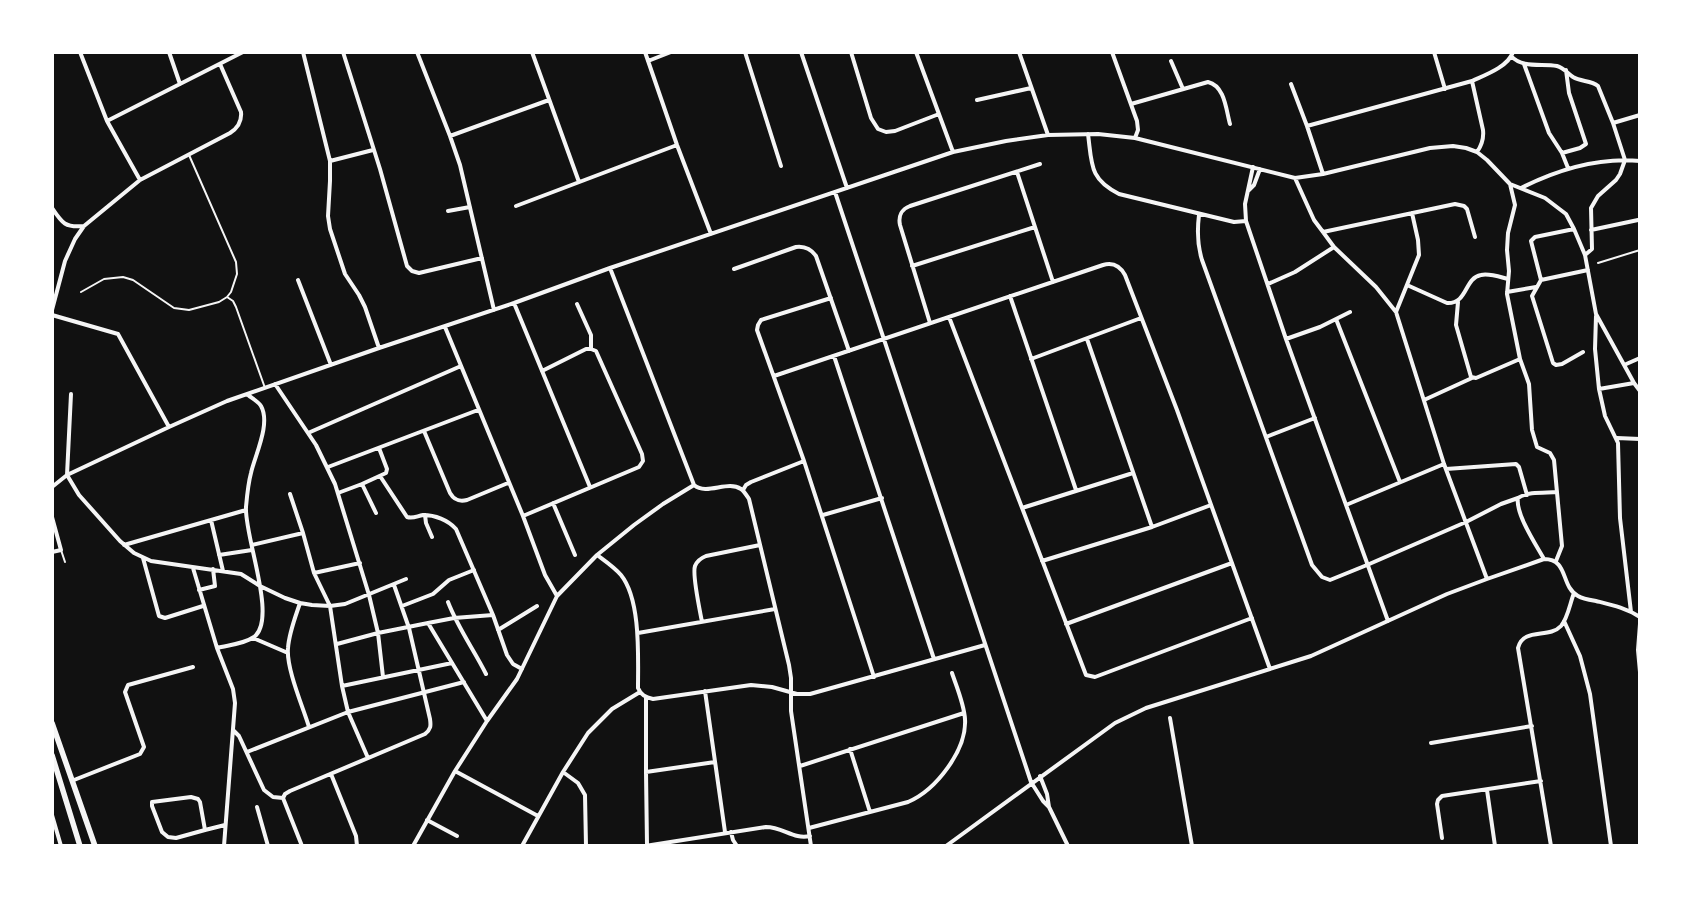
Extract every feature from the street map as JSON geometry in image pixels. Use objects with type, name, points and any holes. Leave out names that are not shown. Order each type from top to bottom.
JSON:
[{"type":"main road","points":[[52,723],[74,780],[95,846]]},
{"type":"main road","points":[[52,755],[80,846]]},
{"type":"street","points":[[80,52],[107,121],[140,180]]},
{"type":"street","points":[[169,52],[180,84]]},
{"type":"street","points":[[107,121],[220,64],[235,54],[243,52]]},
{"type":"street","points":[[303,52],[330,161],[328,216],[330,229],[345,274],[365,307],[379,348]]},
{"type":"street","points":[[343,52],[380,169],[405,263],[409,269],[419,273],[482,258]]},
{"type":"street","points":[[417,52],[460,165],[494,310]]},
{"type":"street","points":[[532,52],[580,182]]},
{"type":"street","points":[[645,52],[677,145],[711,234]]},
{"type":"street","points":[[648,61],[671,52]]},
{"type":"street","points":[[746,52],[781,166]]},
{"type":"street","points":[[801,52],[847,188]]},
{"type":"street","points":[[851,52],[871,118],[878,128],[886,132],[895,131],[939,114]]},
{"type":"street","points":[[916,52],[953,152]]},
{"type":"street","points":[[1019,52],[1048,135]]},
{"type":"street","points":[[1112,52],[1137,121],[1138,130],[1135,138]]},
{"type":"street","points":[[1434,52],[1445,89]]},
{"type":"street","points":[[1307,126],[1472,81],[1497,68],[1512,54],[1515,60],[1524,64],[1555,66],[1566,70],[1579,80],[1594,82],[1598,86],[1613,123],[1625,160],[1616,180],[1602,191],[1594,202],[1590,215],[1592,249],[1585,255]]},
{"type":"street","points":[[1170,61],[1183,89]]},
{"type":"street","points":[[52,310],[65,261],[75,239],[84,226],[140,180],[234,130],[240,122],[240,108],[220,64]]},
{"type":"street","points":[[1524,64],[1549,133],[1562,153],[1568,168]]},
{"type":"street","points":[[1562,153],[1580,148],[1586,144],[1569,93],[1566,70]]},
{"type":"street","points":[[1472,81],[1484,138],[1482,146],[1477,152]]},
{"type":"street","points":[[1131,104],[1204,82],[1215,85],[1220,90],[1230,124]]},
{"type":"street","points":[[1290,84],[1307,126],[1323,174]]},
{"type":"street","points":[[977,100],[1032,88]]},
{"type":"street","points":[[450,136],[549,100]]},
{"type":"street","points":[[1613,123],[1640,115]]},
{"type":"street","points":[[1088,134],[1095,173],[1100,183],[1108,189],[1119,194],[1199,215],[1234,222],[1246,221]]},
{"type":"street","points":[[52,487],[67,475],[169,427],[246,394],[953,152],[1048,135],[1088,134],[1135,138],[1295,178],[1323,174],[1430,148],[1453,146],[1477,152],[1488,160],[1510,184],[1533,192],[1556,205],[1566,214],[1585,255],[1596,314],[1595,349],[1599,389],[1605,416],[1617,438],[1620,518],[1632,612]]},
{"type":"street","points":[[516,206],[677,145]]},
{"type":"street","points":[[330,161],[373,150]]},
{"type":"street","points":[[1521,188],[1538,179],[1568,168],[1625,160],[1640,161]]},
{"type":"street","points":[[930,323],[899,221],[900,214],[905,209],[1040,164]]},
{"type":"street","points":[[1253,167],[1244,210],[1246,221],[1388,621]]},
{"type":"street","points":[[1249,190],[1254,185],[1260,169]]},
{"type":"street","points":[[1017,172],[1053,282]]},
{"type":"street","points":[[1295,178],[1314,220],[1334,247],[1376,287],[1396,312],[1444,464],[1487,579]]},
{"type":"street","points":[[1510,184],[1515,205],[1508,232],[1507,292],[1520,359],[1530,387],[1532,430],[1538,447],[1552,455],[1556,475],[1562,546],[1556,562]]},
{"type":"street","points":[[835,192],[1031,782],[1049,807],[1068,846]]},
{"type":"street","points":[[1323,232],[1459,204],[1467,209],[1475,237]]},
{"type":"street","points":[[448,211],[470,207]]},
{"type":"street","points":[[52,208],[59,219],[69,226],[84,226]]},
{"type":"street","points":[[1396,312],[1419,255],[1412,213]]},
{"type":"street","points":[[1199,215],[1197,233],[1200,254],[1312,564],[1322,577],[1330,580],[1367,565],[1466,522],[1500,504],[1527,495],[1557,492]]},
{"type":"street","points":[[1591,230],[1638,220]]},
{"type":"street","points":[[912,266],[1035,227]]},
{"type":"street","points":[[1541,280],[1531,241],[1535,238],[1574,228]]},
{"type":"street","points":[[734,269],[796,247],[804,247],[811,250],[816,256],[848,351]]},
{"type":"street","points":[[1268,284],[1295,272],[1334,247]]},
{"type":"street","points":[[774,376],[1103,265],[1115,265],[1124,272],[1177,410],[1270,669]]},
{"type":"street","points":[[610,268],[694,485],[702,489],[735,486],[742,490],[749,499],[790,672],[791,711],[811,846]]},
{"type":"street","points":[[1583,352],[1562,364],[1553,362],[1532,300],[1533,293],[1541,280],[1588,270]]},
{"type":"street","points":[[1472,378],[1456,325],[1458,302],[1473,279],[1478,275],[1508,278]]},
{"type":"street","points":[[298,280],[331,365]]},
{"type":"street","points":[[1407,285],[1447,303],[1458,302]]},
{"type":"street","points":[[1507,292],[1536,287]]},
{"type":"street","points":[[1010,296],[1076,490]]},
{"type":"street","points":[[831,298],[761,320],[758,330],[823,515],[874,677]]},
{"type":"street","points":[[514,303],[590,487]]},
{"type":"street","points":[[577,304],[591,335],[591,349]]},
{"type":"street","points":[[1286,338],[1350,312]]},
{"type":"street","points":[[1596,314],[1640,391]]},
{"type":"street","points":[[52,315],[115,332],[120,337],[169,427]]},
{"type":"street","points":[[949,317],[1084,672],[1088,676],[1094,677],[1252,618]]},
{"type":"street","points":[[1031,359],[1141,318]]},
{"type":"street","points":[[1336,319],[1400,482]]},
{"type":"street","points":[[444,327],[545,575],[557,596]]},
{"type":"street","points":[[1087,339],[1152,527]]},
{"type":"street","points":[[522,516],[639,467],[644,459],[598,354],[591,349],[584,350],[542,371]]},
{"type":"street","points":[[834,356],[934,659]]},
{"type":"street","points":[[1624,365],[1640,358]]},
{"type":"street","points":[[1424,400],[1520,359]]},
{"type":"street","points":[[308,433],[461,366]]},
{"type":"street","points":[[1599,389],[1634,383]]},
{"type":"street","points":[[275,384],[328,467],[338,493],[360,563],[378,633],[383,677]]},
{"type":"street","points":[[71,394],[67,475],[79,495],[124,545],[143,558],[193,568],[241,574],[285,598],[300,603],[330,606],[345,604],[406,579]]},
{"type":"street","points":[[246,394],[262,407],[264,425],[251,471],[246,510],[263,610],[262,624],[253,638]]},
{"type":"street","points":[[328,467],[478,410]]},
{"type":"street","points":[[1266,437],[1315,418]]},
{"type":"street","points":[[424,431],[454,499],[460,501],[467,500],[508,483]]},
{"type":"street","points":[[1617,438],[1640,439]]},
{"type":"street","points":[[338,493],[386,473],[387,469],[379,448]]},
{"type":"street","points":[[742,490],[749,483],[804,460]]},
{"type":"street","points":[[1346,505],[1444,464]]},
{"type":"street","points":[[1446,469],[1516,464],[1519,467],[1527,495]]},
{"type":"street","points":[[1022,508],[1133,473]]},
{"type":"street","points":[[380,476],[407,517],[412,518],[425,515],[447,521],[456,529],[493,615],[509,658],[513,664],[522,669]]},
{"type":"street","points":[[362,484],[376,513]]},
{"type":"street","points":[[413,846],[455,771],[522,669],[557,596],[597,555],[648,514],[694,485]]},
{"type":"street","points":[[290,494],[314,573],[330,606],[342,686],[348,712],[368,758]]},
{"type":"street","points":[[823,515],[882,498]]},
{"type":"street","points":[[1518,498],[1517,502],[1520,512],[1544,559]]},
{"type":"street","points":[[553,503],[575,555]]},
{"type":"street","points":[[1042,561],[1152,527],[1210,504]]},
{"type":"street","points":[[124,545],[246,510]]},
{"type":"street","points":[[425,515],[432,538]]},
{"type":"street","points":[[52,518],[61,550],[52,552]]},
{"type":"street","points":[[211,520],[223,571]]},
{"type":"street","points":[[252,545],[303,533]]},
{"type":"street","points":[[52,544],[59,542]]},
{"type":"street","points":[[702,622],[694,572],[697,562],[706,556],[760,545]]},
{"type":"street","points":[[219,555],[252,550]]},
{"type":"street","points":[[597,555],[615,569],[626,584],[638,633],[638,688],[646,697],[653,699],[761,685],[772,686],[790,692],[810,694],[985,645]]},
{"type":"street","points":[[143,558],[160,616],[165,618],[203,606]]},
{"type":"street","points":[[946,846],[1031,782],[1115,723],[1128,716],[1146,708],[1311,656],[1487,579],[1544,559],[1551,559],[1560,566],[1574,593],[1582,598],[1619,606],[1640,617]]},
{"type":"street","points":[[314,573],[360,563]]},
{"type":"street","points":[[1066,624],[1232,563]]},
{"type":"street","points":[[193,568],[203,606],[234,696],[235,710],[224,846]]},
{"type":"street","points":[[199,590],[215,586],[213,569]]},
{"type":"street","points":[[402,606],[433,594],[449,580],[474,570]]},
{"type":"street","points":[[283,798],[290,791],[425,734],[430,730],[424,692],[409,628],[394,585]]},
{"type":"street","points":[[1551,846],[1532,726],[1517,652],[1519,643],[1527,636],[1558,629],[1564,621],[1574,593]]},
{"type":"street","points":[[448,602],[460,630],[470,642],[486,674]]},
{"type":"street","points":[[300,603],[288,653],[294,682],[309,727]]},
{"type":"street","points":[[498,630],[537,606]]},
{"type":"street","points":[[638,633],[775,609]]},
{"type":"street","points":[[337,644],[378,633],[454,618],[493,615]]},
{"type":"street","points":[[1564,621],[1580,656],[1590,694],[1611,846]]},
{"type":"street","points":[[428,623],[487,721]]},
{"type":"street","points":[[1640,624],[1638,650],[1640,672]]},
{"type":"street","points":[[217,648],[253,638],[288,653]]},
{"type":"street","points":[[342,686],[452,663]]},
{"type":"street","points":[[74,780],[140,754],[143,751],[144,747],[126,692],[128,685],[193,666]]},
{"type":"street","points":[[809,828],[908,802],[930,788],[953,760],[965,726],[964,713],[952,673]]},
{"type":"street","points":[[246,752],[348,712],[464,682]]},
{"type":"street","points":[[705,691],[726,832]]},
{"type":"street","points":[[522,846],[563,772],[595,724],[616,706],[640,692]]},
{"type":"street","points":[[646,697],[646,845],[726,832],[772,827],[797,836],[810,836]]},
{"type":"street","points":[[800,766],[964,713]]},
{"type":"street","points":[[1170,718],[1192,846]]},
{"type":"street","points":[[1431,743],[1532,726]]},
{"type":"street","points":[[232,730],[239,736],[264,790],[273,797],[283,798]]},
{"type":"street","points":[[850,749],[870,812]]},
{"type":"street","points":[[646,772],[715,762]]},
{"type":"street","points":[[455,771],[538,816]]},
{"type":"street","points":[[563,772],[578,783],[585,795],[586,846]]},
{"type":"street","points":[[331,774],[356,836],[357,846]]},
{"type":"street","points":[[1040,776],[1048,794],[1049,807]]},
{"type":"street","points":[[1442,838],[1437,804],[1442,796],[1541,780]]},
{"type":"street","points":[[1487,790],[1495,846]]},
{"type":"street","points":[[205,830],[200,802],[196,798],[152,802],[162,832],[168,837],[176,838],[205,830],[225,824]]},
{"type":"street","points":[[283,798],[302,846]]},
{"type":"street","points":[[257,807],[268,846]]},
{"type":"street","points":[[52,815],[61,846]]},
{"type":"street","points":[[427,820],[457,836]]},
{"type":"street","points":[[731,832],[737,846]]},
{"type":"lane","points":[[81,292],[104,279],[116,276],[132,280],[171,307],[188,310],[220,302],[231,292],[237,265],[189,154]]},
{"type":"lane","points":[[1598,264],[1640,250]]},
{"type":"lane","points":[[227,297],[233,301],[236,307],[265,388]]},
{"type":"lane","points":[[61,550],[66,562]]}]
